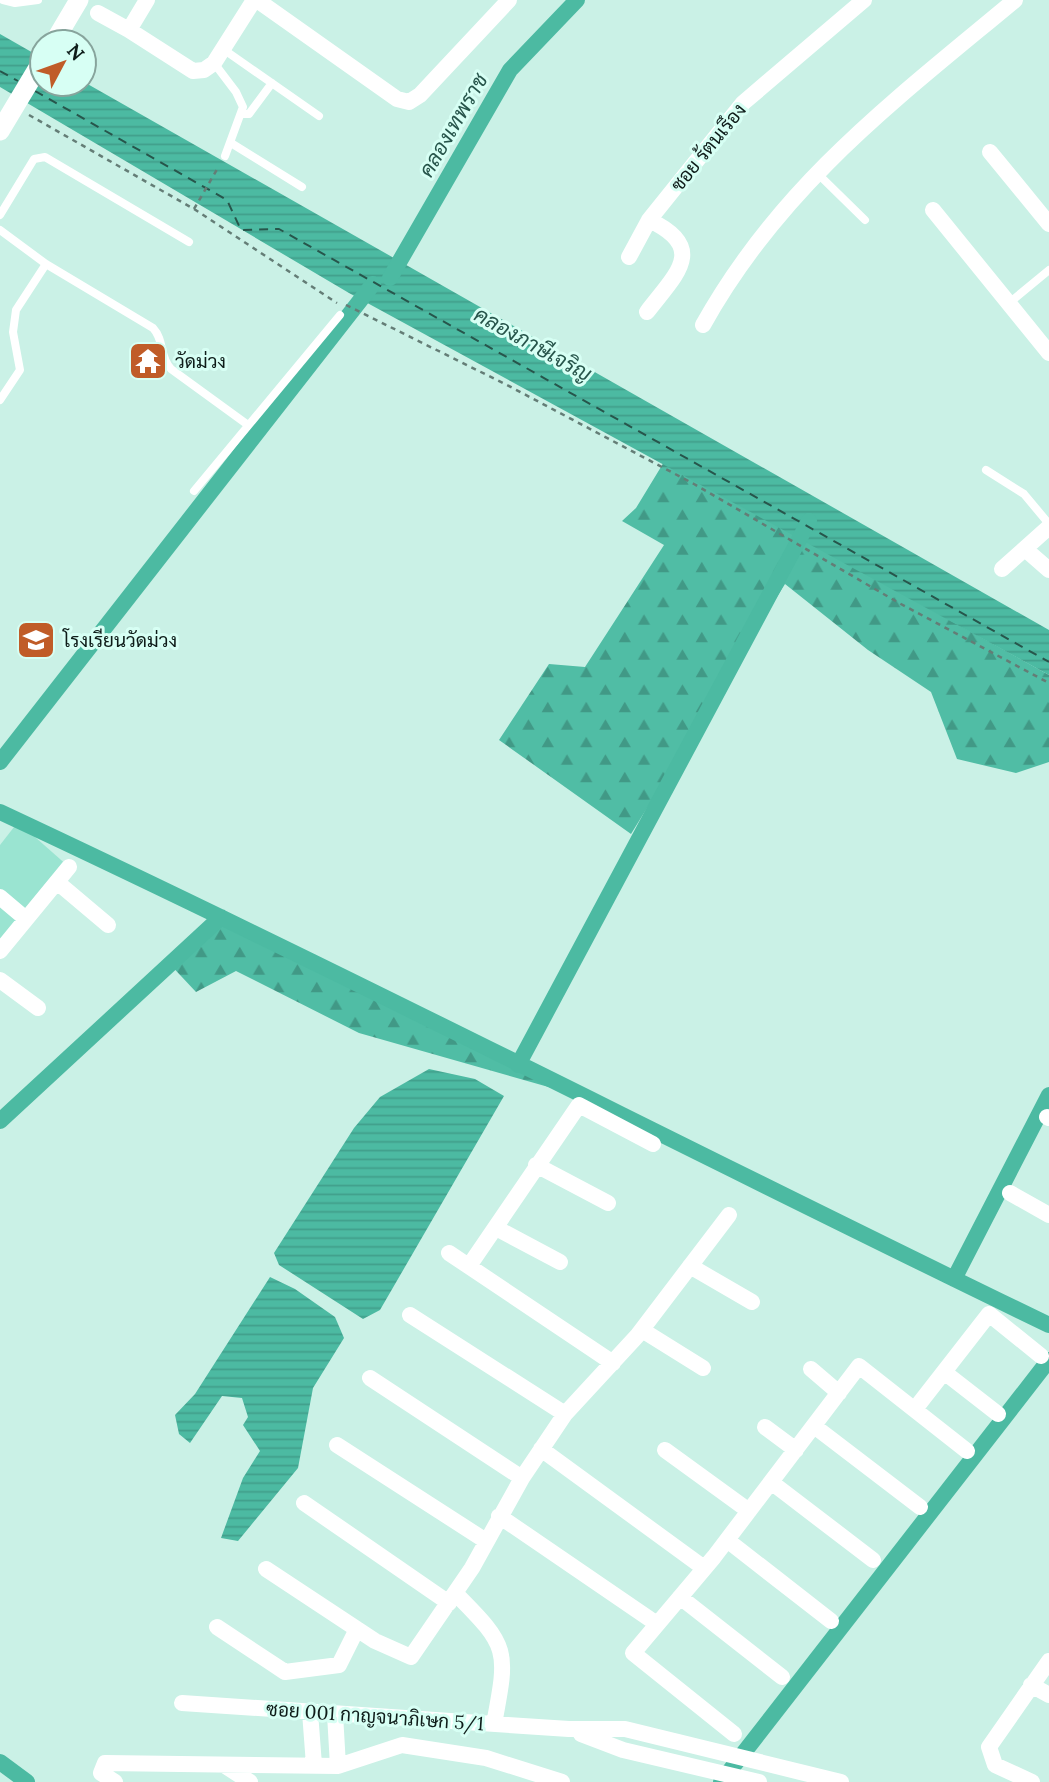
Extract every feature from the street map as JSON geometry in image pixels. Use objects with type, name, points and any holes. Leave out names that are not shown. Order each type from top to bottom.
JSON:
[{"type":"street","points":[[62,28],[79,0]]},
{"type":"street","points":[[129,30],[148,0]]},
{"type":"street","points":[[98,13],[193,71],[218,56],[256,0],[397,99],[409,102],[420,95],[509,0]]},
{"type":"street","name":"ซอย ร้ตนเรึอง","points":[[629,257],[649,220],[743,103],[864,0]]},
{"type":"street","points":[[703,325],[729,278],[816,172],[863,127],[1016,0]]},
{"type":"street","points":[[0,131],[19,113],[28,93]]},
{"type":"street","points":[[990,152],[1049,224]]},
{"type":"street","points":[[933,210],[1049,353]]},
{"type":"street","points":[[647,312],[682,266],[685,256],[679,242],[649,220]]},
{"type":"street","points":[[1002,569],[1049,526]]},
{"type":"street","points":[[1025,549],[1049,570]]},
{"type":"street","points":[[0,951],[69,867]]},
{"type":"street","points":[[57,882],[108,925]]},
{"type":"street","points":[[0,897],[26,919]]},
{"type":"street","points":[[0,979],[38,1009]]},
{"type":"street","points":[[469,1266],[579,1105],[653,1144]]},
{"type":"street","points":[[536,1165],[608,1203]]},
{"type":"street","points":[[1010,1193],[1049,1215]]},
{"type":"street","points":[[266,1569],[356,1629],[411,1657],[452,1598],[522,1478],[565,1415],[642,1330],[729,1215]]},
{"type":"street","points":[[496,1228],[559,1262]]},
{"type":"street","points":[[449,1253],[613,1363]]},
{"type":"street","points":[[690,1266],[752,1302]]},
{"type":"street","points":[[915,1409],[989,1314],[1041,1356]]},
{"type":"street","points":[[410,1315],[565,1415]]},
{"type":"street","points":[[642,1330],[703,1368]]},
{"type":"street","points":[[734,1734],[633,1653],[727,1540],[859,1366],[967,1451]]},
{"type":"street","points":[[811,1368],[839,1393]]},
{"type":"street","points":[[944,1372],[998,1414]]},
{"type":"street","points":[[370,1378],[522,1478]]},
{"type":"street","points":[[814,1426],[920,1507]]},
{"type":"street","points":[[765,1427],[796,1450]]},
{"type":"street","points":[[337,1446],[486,1541]]},
{"type":"street","points":[[541,1449],[704,1568]]},
{"type":"street","points":[[665,1450],[749,1511]]},
{"type":"street","points":[[771,1482],[873,1560]]},
{"type":"street","points":[[304,1503],[452,1598],[492,1630],[499,1642],[503,1659],[494,1724]]},
{"type":"street","points":[[499,1516],[657,1624]]},
{"type":"street","points":[[727,1540],[831,1621]]},
{"type":"street","points":[[680,1597],[782,1677]]},
{"type":"street","points":[[217,1627],[285,1672],[339,1665],[356,1629]]},
{"type":"street","points":[[1032,1782],[995,1765],[989,1750],[1049,1661]]},
{"type":"street","points":[[1031,1685],[1049,1695]]},
{"type":"street","name":"ซอย 001 กาญจนาภิเษก 5/1","points":[[181,1703],[569,1729],[625,1730],[838,1781]]},
{"type":"street","points":[[310,1712],[314,1765]]},
{"type":"street","points":[[335,1713],[338,1766]]},
{"type":"street","name":"ซอย 001 กาญจนาภิเษก 5/1","points":[[569,1729],[623,1749],[759,1782]]},
{"type":"street","points":[[115,1782],[101,1773],[105,1763],[338,1766],[402,1745],[486,1758],[562,1782]]},
{"type":"street","points":[[225,1765],[250,1782]]},
{"type":"lane","points":[[3,0],[15,3],[38,0]]},
{"type":"lane","points":[[218,56],[272,83],[319,116]]},
{"type":"lane","points":[[218,56],[241,101],[242,114],[225,156]]},
{"type":"lane","points":[[242,114],[249,114],[272,83]]},
{"type":"lane","points":[[231,143],[302,187]]},
{"type":"lane","points":[[0,215],[34,159],[45,157],[189,242]]},
{"type":"lane","points":[[816,172],[865,220]]},
{"type":"lane","points":[[0,230],[46,264],[153,328],[162,342],[162,356],[171,369],[248,425]]},
{"type":"lane","points":[[0,400],[20,370],[13,332],[16,310],[46,264]]},
{"type":"lane","points":[[1009,303],[1049,271]]},
{"type":"lane","points":[[194,491],[341,315]]},
{"type":"lane","points":[[986,470],[1024,494],[1049,526]]},
{"type":"path","points":[[19,113],[194,209],[340,305],[365,313],[694,484],[900,603],[1049,683]]},
{"type":"path","points":[[194,209],[225,156]]},
{"type":"green space","points":[[664,462],[1049,675],[1049,762],[1016,773],[957,759],[931,692],[868,650],[785,584],[631,834],[499,740],[549,664],[585,667],[664,545],[622,521],[636,508]]},
{"type":"green space","points":[[219,912],[517,1056],[552,1088],[359,1033],[236,971],[196,992],[166,960]]},
{"type":"shaded area","points":[[18,822],[69,867],[0,953],[0,845]]},
{"type":"water","name":"คลองภาษีเจริญ","points":[[0,34],[28,50],[28,98],[98,98],[98,90],[1049,630],[1049,675],[349,293],[0,87]]},
{"type":"water","points":[[429,1069],[475,1079],[504,1096],[380,1310],[363,1319],[279,1265],[274,1253],[354,1128],[380,1097]]},
{"type":"water","points":[[270,1277],[295,1289],[335,1317],[344,1338],[313,1388],[298,1468],[238,1541],[221,1538],[243,1478],[260,1451],[243,1425],[248,1417],[242,1398],[222,1396],[190,1443],[179,1434],[175,1415],[195,1394]]},
{"type":"waterway","name":"คลองเทพราช","points":[[390,278],[510,70],[577,0]]},
{"type":"waterway","points":[[0,762],[373,284]]},
{"type":"waterway","points":[[518,1065],[809,521]]},
{"type":"waterway","points":[[0,812],[264,938],[1049,1325]]},
{"type":"waterway","points":[[0,1121],[221,917]]},
{"type":"waterway","points":[[954,1279],[1049,1095]]},
{"type":"waterway","points":[[721,1782],[1049,1360]]},
{"type":"waterway","points":[[0,1762],[27,1782]]},
{"type":"ferry route","points":[[0,71],[18,81]]},
{"type":"ferry route","points":[[47,98],[227,200],[241,230],[279,229],[1049,662]]},
{"type":"place","name":"วัดม่วง","points":[[148,361]]},
{"type":"place","name":"โรงเรียนวัดม่วง","points":[[36,640]]}]
